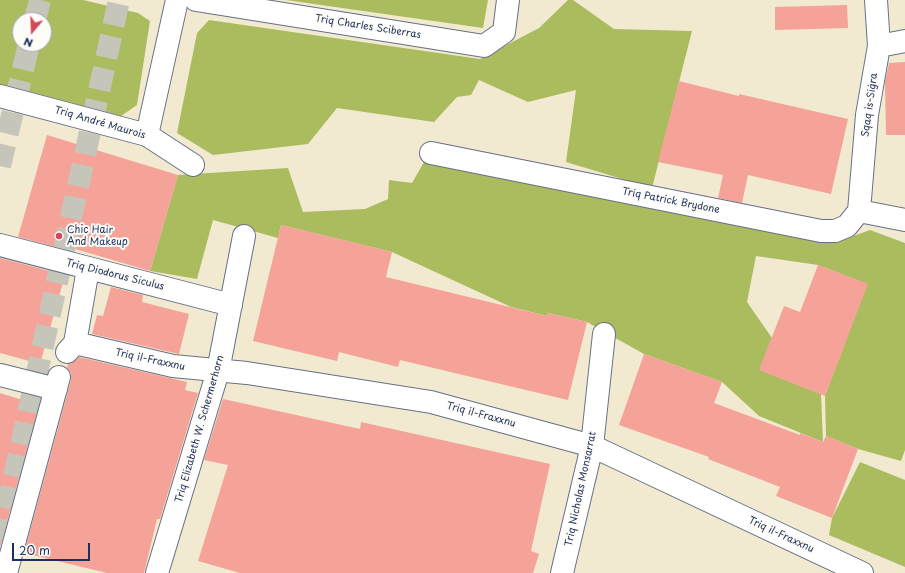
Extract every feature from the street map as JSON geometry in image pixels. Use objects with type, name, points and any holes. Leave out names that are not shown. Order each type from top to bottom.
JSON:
[{"type":"street","points":[[147,135],[176,0]]},
{"type":"street","name":"Triq Charles Sciberras","points":[[196,0],[484,46],[504,32],[508,0]]},
{"type":"street","name":"Sqaq is-Siġra","points":[[859,211],[867,115],[879,46],[876,0]]},
{"type":"street","points":[[879,46],[905,41]]},
{"type":"street","name":"Triq André Maurois","points":[[0,96],[147,135],[193,164]]},
{"type":"street","name":"Triq Patrick Brydone","points":[[431,153],[821,231],[835,231],[847,226],[859,211]]},
{"type":"street","points":[[859,211],[905,220]]},
{"type":"street","name":"Triq Elizabeth W. Schermerhorn","points":[[157,573],[218,371],[244,236]]},
{"type":"street","name":"Triq Diodorus Siculus","points":[[0,245],[230,305]]},
{"type":"street","name":"Triq il-Fraxxnu","points":[[88,269],[71,347],[173,366],[248,373],[432,402],[592,446],[862,573]]},
{"type":"street","name":"Triq Nicholas Monsarrat","points":[[562,573],[592,446],[604,334]]},
{"type":"street","points":[[0,375],[58,383],[6,573]]},
{"type":"green space","points":[[0,0],[83,0],[138,13],[150,21],[137,105],[121,116],[0,84]]},
{"type":"green space","points":[[286,0],[488,0],[483,28]]},
{"type":"green space","points":[[568,0],[573,0],[614,29],[692,31],[652,188],[566,162],[576,90],[528,102],[479,80],[471,95],[457,97],[434,122],[337,108],[308,144],[213,155],[177,133],[197,33],[209,20],[480,59],[539,28]]},
{"type":"green space","points":[[424,162],[840,241],[870,230],[905,243],[905,450],[901,461],[858,449],[826,436],[825,396],[867,284],[818,265],[756,256],[747,302],[772,338],[760,370],[821,394],[823,442],[759,416],[722,382],[644,354],[587,322],[548,313],[547,316],[511,307],[392,252],[281,225],[278,238],[213,220],[197,279],[150,271],[178,175],[288,168],[303,212],[365,209],[388,199],[389,180],[412,183]]},
{"type":"green space","points":[[860,462],[905,480],[905,567],[829,535],[832,518]]},
{"type":"building","points":[[847,5],[848,28],[775,30],[775,7]]},
{"type":"building","points":[[905,62],[905,135],[886,135],[885,82],[889,63]]},
{"type":"building","points":[[679,81],[739,96],[739,94],[848,119],[831,194],[748,175],[742,203],[718,198],[723,175],[658,162]]},
{"type":"building","points":[[47,135],[178,175],[150,271],[72,248],[71,251],[18,237]]},
{"type":"building","points":[[281,225],[392,252],[386,277],[547,316],[548,313],[587,322],[568,400],[400,360],[398,367],[339,352],[337,361],[253,341]]},
{"type":"building","points":[[0,258],[65,275],[40,364],[0,353]]},
{"type":"building","points":[[818,265],[868,284],[825,396],[759,370],[784,306],[800,312]]},
{"type":"building","points":[[111,287],[143,295],[142,302],[189,314],[179,354],[92,334],[97,315],[103,316]]},
{"type":"building","points":[[644,354],[722,382],[714,403],[800,435],[800,433],[823,442],[826,436],[858,449],[832,518],[776,496],[780,487],[708,459],[709,457],[619,425]]},
{"type":"building","points":[[79,357],[187,382],[185,390],[198,393],[160,519],[157,519],[144,573],[107,573],[24,553],[71,380],[71,373],[67,368],[68,364],[71,364]]},
{"type":"building","points":[[0,393],[39,405],[0,547]]},
{"type":"building","points":[[223,399],[360,429],[361,422],[550,464],[531,551],[539,554],[533,573],[240,573],[198,561],[228,465],[204,460]]},
{"type":"tunnel","points":[[37,12],[40,0]]},
{"type":"tunnel","points":[[0,541],[119,0]]},
{"type":"tunnel","points":[[0,166],[27,52]]},
{"type":"place","name":"Chic Hair And Makeup","points":[[59,236]]}]
